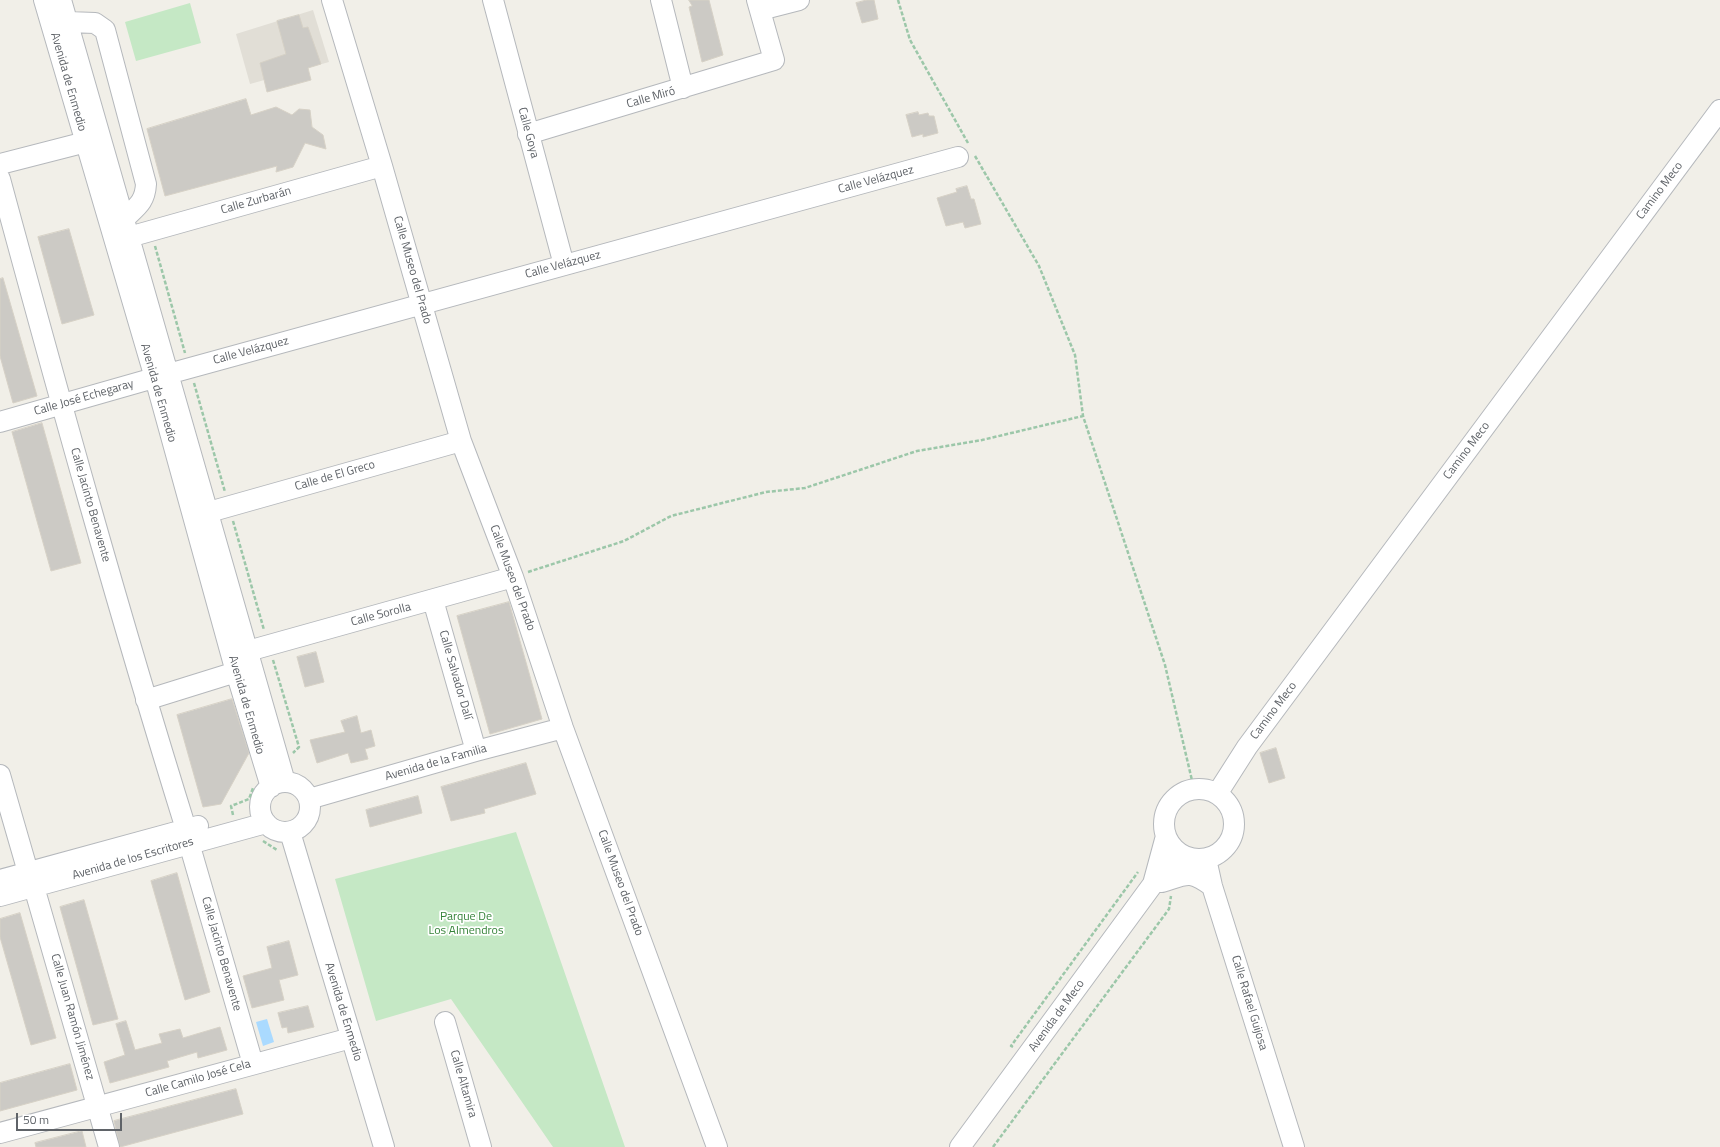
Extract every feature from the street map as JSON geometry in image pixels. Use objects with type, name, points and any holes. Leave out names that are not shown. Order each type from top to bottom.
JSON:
[{"type":"street","name":"Avenida de Enmedio","points":[[44,0],[86,142],[161,376],[209,512],[248,651],[278,784]]},
{"type":"street","name":"Avenida de Enmedio","points":[[61,0],[127,228],[161,376],[236,672],[278,784]]},
{"type":"street","name":"Calle Museo del Prado","points":[[332,0],[382,166],[461,441],[513,577],[563,728],[717,1147]]},
{"type":"street","name":"Calle Goya","points":[[493,0],[564,265]]},
{"type":"street","points":[[661,0],[683,88]]},
{"type":"street","points":[[759,5],[799,0]]},
{"type":"street","name":"Calle Miró","points":[[528,134],[774,60],[759,5]]},
{"type":"street","name":"Avenida de Enmedio","points":[[68,22],[95,23],[105,30],[146,184],[145,194],[127,228]]},
{"type":"street","name":"Camino Meco","points":[[1217,794],[1243,752],[1720,110]]},
{"type":"street","points":[[0,164],[86,142]]},
{"type":"street","name":"Calle Velázquez","points":[[161,376],[958,157]]},
{"type":"street","name":"Calle Zurbarán","points":[[127,228],[382,166]]},
{"type":"street","name":"Calle Jacinto Benavente","points":[[0,179],[61,404],[253,1064]]},
{"type":"street","name":"Calle José Echegaray","points":[[0,422],[161,376]]},
{"type":"street","name":"Calle de El Greco","points":[[209,512],[461,441]]},
{"type":"street","name":"Calle Sorolla","points":[[248,651],[513,577]]},
{"type":"street","name":"Calle Salvador Dalí","points":[[433,600],[476,751]]},
{"type":"street","points":[[146,700],[236,672]]},
{"type":"street","name":"Avenida de la Familia","points":[[309,799],[476,751],[563,728]]},
{"type":"street","name":"Calle Juan Ramón Jiménez","points":[[0,775],[109,1147]]},
{"type":"street","points":[[293,783],[300,786],[306,792],[309,799],[309,815],[305,822],[290,832],[278,831],[263,816],[262,797],[278,784],[293,783]]},
{"type":"street","points":[[1194,789],[1206,790],[1217,794],[1226,802],[1232,812],[1234,824],[1232,836],[1226,847],[1217,854],[1196,858],[1177,852],[1170,845],[1164,826],[1165,815],[1169,806],[1184,792],[1194,789]]},
{"type":"street","name":"Avenida de los Escritores","points":[[0,896],[31,880],[263,816]]},
{"type":"street","name":"Avenida de Enmedio","points":[[290,832],[350,1038],[384,1147]]},
{"type":"street","name":"Avenida de Meco","points":[[960,1147],[1147,880],[1166,836]]},
{"type":"street","name":"Avenida de Meco","points":[[1147,880],[1196,858]]},
{"type":"street","name":"Calle Rafael Guijosa","points":[[1196,858],[1212,886],[1294,1147]]},
{"type":"street","points":[[1147,880],[1187,874],[1197,875],[1212,886]]},
{"type":"street","name":"Avenida de los Escritores","points":[[0,880],[31,880]]},
{"type":"street","name":"Calle Altamira","points":[[445,1022],[481,1147]]},
{"type":"street","name":"Calle Camilo José Cela","points":[[0,1133],[98,1108],[350,1038]]},
{"type":"path","points":[[898,0],[910,40],[1039,266],[1075,355],[1083,416],[1165,665],[1194,789]]},
{"type":"path","points":[[513,577],[624,542],[671,516],[766,492],[805,488],[917,451],[982,440],[1083,416]]},
{"type":"path","points":[[1016,1049],[1011,1046],[1138,872],[1147,880]]},
{"type":"path","points":[[993,1147],[1169,909],[1171,896]]},
{"type":"shaded area","points":[[313,10],[329,62],[250,84],[236,34]]},
{"type":"green space","points":[[190,3],[201,43],[136,61],[125,22]]},
{"type":"green space","name":"Parque De Los Almendros","points":[[516,832],[625,1147],[553,1147],[451,999],[376,1021],[335,879]]},
{"type":"water","points":[[267,1019],[274,1042],[263,1046],[256,1022]]},
{"type":"building","points":[[689,0],[709,0],[723,55],[702,62],[689,7],[692,6]]},
{"type":"building","points":[[874,0],[878,19],[862,23],[856,3]]},
{"type":"building","points":[[299,15],[303,28],[308,27],[321,64],[308,68],[311,80],[267,92],[260,63],[286,54],[277,21]]},
{"type":"building","points":[[246,99],[251,115],[276,107],[292,115],[299,109],[310,110],[312,127],[323,135],[326,149],[305,143],[293,167],[276,172],[277,166],[165,196],[147,129]]},
{"type":"building","points":[[918,112],[919,115],[928,113],[929,116],[934,116],[938,133],[923,137],[923,134],[912,137],[906,115]]},
{"type":"building","points":[[967,186],[971,199],[974,199],[981,224],[965,228],[963,222],[946,226],[937,198],[957,192],[956,189]]},
{"type":"building","points":[[69,229],[94,315],[62,324],[38,237]]},
{"type":"building","points":[[3,278],[37,396],[13,403],[0,356],[0,279]]},
{"type":"building","points":[[42,423],[81,563],[51,571],[12,432]]},
{"type":"building","points":[[509,602],[542,719],[490,734],[457,616]]},
{"type":"building","points":[[316,652],[324,682],[305,687],[297,657]]},
{"type":"building","points":[[232,699],[249,753],[221,804],[203,807],[177,715]]},
{"type":"building","points":[[357,716],[361,733],[371,730],[375,746],[365,749],[368,759],[351,763],[348,753],[317,763],[310,740],[345,732],[341,721]]},
{"type":"building","points":[[1276,748],[1285,778],[1269,783],[1260,753]]},
{"type":"building","points":[[526,763],[536,794],[484,809],[485,813],[451,821],[441,787]]},
{"type":"building","points":[[418,796],[422,813],[370,827],[366,810]]},
{"type":"building","points":[[177,873],[210,992],[185,1000],[151,881]]},
{"type":"building","points":[[84,900],[118,1019],[93,1025],[60,907]]},
{"type":"building","points":[[20,913],[56,1038],[31,1045],[0,937],[0,919]]},
{"type":"building","points":[[289,941],[298,975],[279,980],[284,1000],[252,1008],[243,976],[272,968],[267,947]]},
{"type":"building","points":[[308,1006],[314,1027],[288,1033],[287,1027],[282,1028],[278,1013]]},
{"type":"building","points":[[126,1021],[135,1050],[162,1043],[159,1034],[180,1029],[183,1038],[220,1027],[227,1050],[198,1058],[197,1052],[167,1061],[169,1067],[110,1083],[104,1062],[125,1055],[116,1024]]},
{"type":"building","points":[[70,1064],[77,1090],[0,1111],[0,1083]]},
{"type":"building","points":[[236,1089],[243,1114],[120,1147],[114,1121]]},
{"type":"building","points":[[82,1131],[86,1147],[36,1147],[35,1143]]}]
